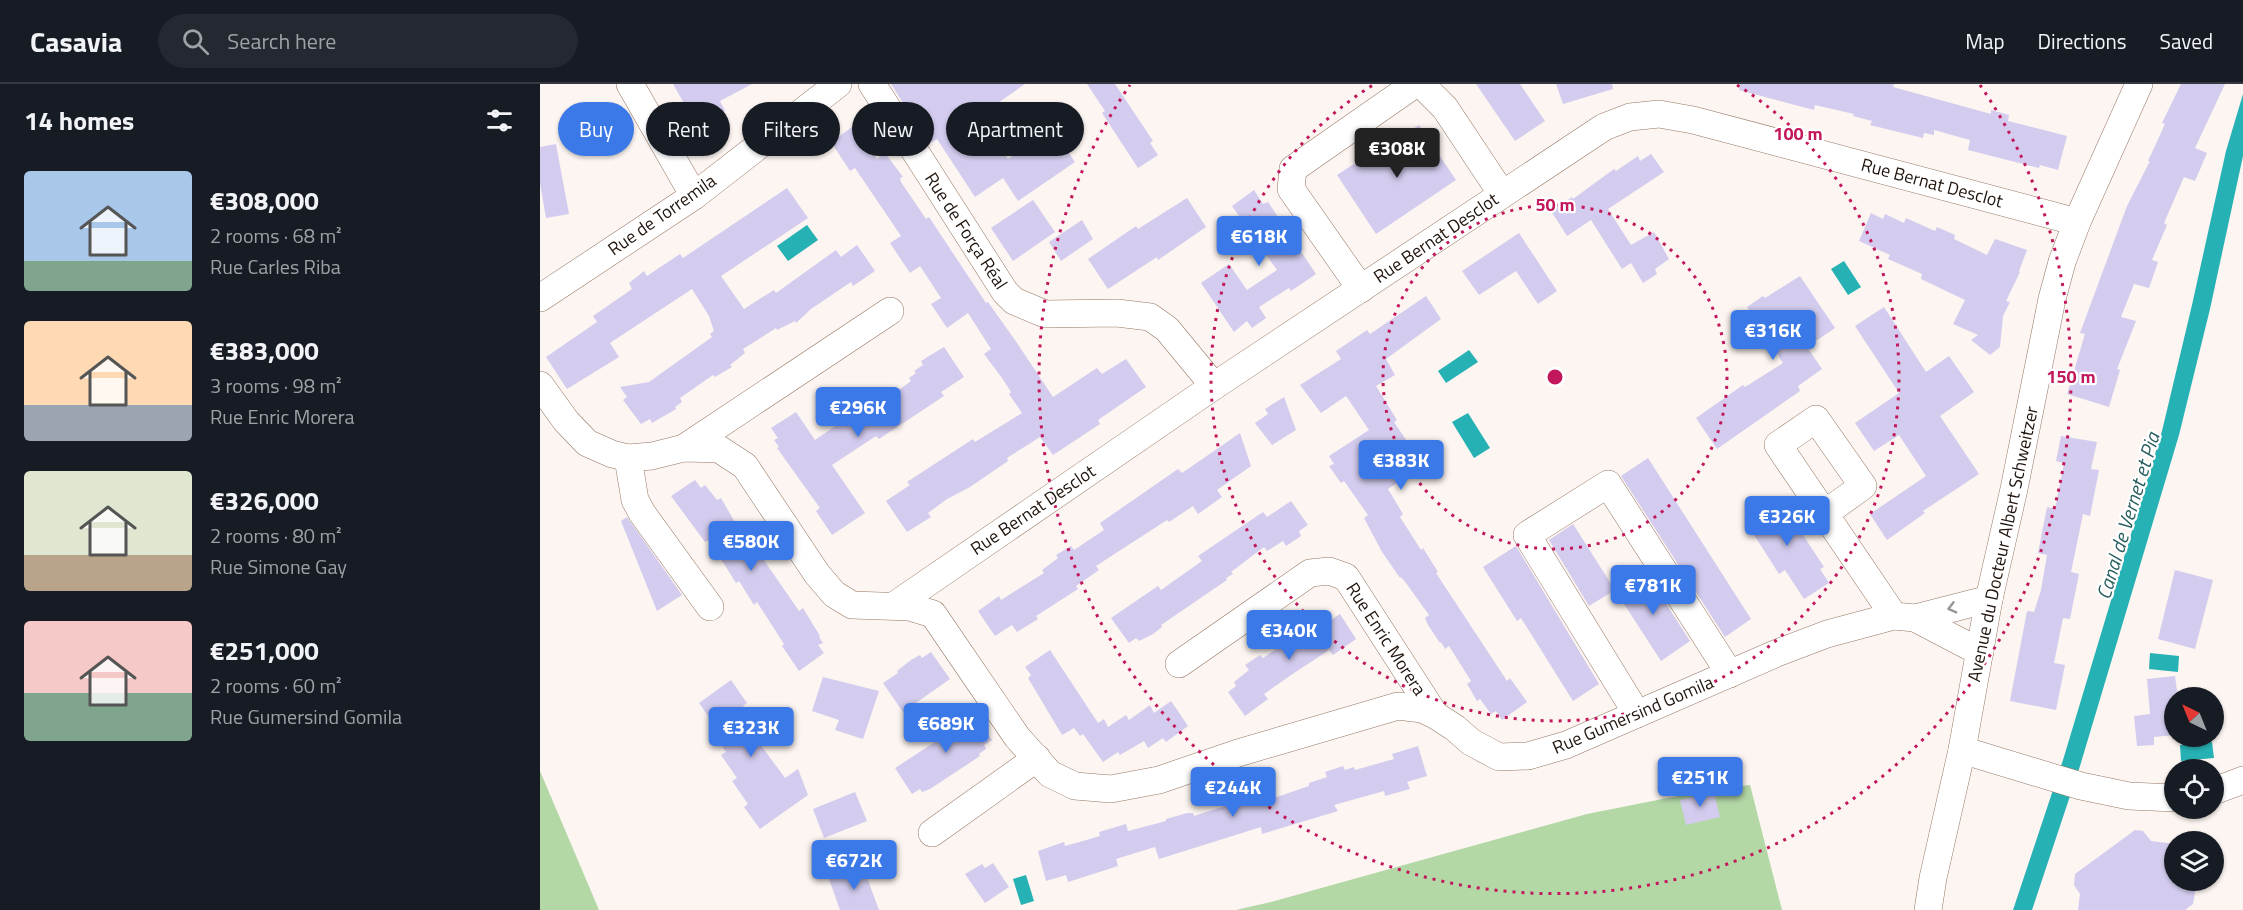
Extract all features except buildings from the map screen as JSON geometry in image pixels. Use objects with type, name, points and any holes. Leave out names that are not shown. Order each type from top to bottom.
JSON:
[{"type":"street","points":[[630,84],[694,195]]},
{"type":"street","name":"Rue de Torremila","points":[[540,298],[694,195],[838,84]]},
{"type":"street","name":"Rue de Força Réal","points":[[872,84],[1005,292],[1014,301],[1045,314],[1117,313],[1150,317],[1167,329],[1214,386]]},
{"type":"street","points":[[1360,289],[1291,189],[1293,168],[1415,84]]},
{"type":"street","points":[[1421,84],[1445,108],[1502,194]]},
{"type":"street","name":"Avenue du Docteur Albert Schweitzer","points":[[1928,910],[1962,750],[1989,599],[2014,489],[2052,299],[2062,262],[2077,222],[2139,84]]},
{"type":"street","name":"Rue Bernat Desclot","points":[[895,605],[1214,386],[1502,194],[1605,127],[1630,117],[1659,114],[1693,120],[2077,222]]},
{"type":"street","points":[[684,448],[890,311]]},
{"type":"street","name":"Rue Gumersind Gomila","points":[[540,385],[566,422],[587,443],[612,454],[628,458],[652,456],[684,448],[719,449],[745,466],[817,574],[834,594],[852,605],[895,605],[933,614],[1017,737],[1050,774],[1075,786],[1111,789],[1159,780],[1238,753],[1398,706],[1422,709],[1435,715],[1471,742],[1499,757],[1528,756],[1566,745],[1827,634],[1989,599]]},
{"type":"street","points":[[628,458],[635,500],[642,513],[710,607]]},
{"type":"street","points":[[1637,714],[1527,535],[1608,484],[1730,674]]},
{"type":"street","points":[[1824,514],[1905,617],[1980,652]]},
{"type":"street","name":"Rue Enric Morera","points":[[1179,664],[1310,573],[1329,571],[1346,577],[1435,715]]},
{"type":"street","points":[[1962,750],[2081,786],[2129,796],[2164,798]]},
{"type":"street","points":[[932,833],[1037,758]]},
{"type":"street","points":[[2224,787],[2243,780]]},
{"type":"green space","points":[[540,771],[599,910],[540,910]]},
{"type":"green space","points":[[1750,785],[1782,910],[1236,910],[1587,814],[1708,790]]},
{"type":"water","name":"Canal de Vernet et Pia","points":[[2243,94],[2243,156],[2210,309],[2179,435],[2080,766],[2032,910],[2013,910],[2063,760],[2162,431],[2226,151]]},
{"type":"water","points":[[807,225],[818,240],[788,261],[777,246]]},
{"type":"water","points":[[1844,261],[1861,287],[1848,295],[1831,269]]},
{"type":"water","points":[[1469,350],[1478,362],[1446,383],[1438,371]]},
{"type":"water","points":[[1468,413],[1490,448],[1474,458],[1452,422]]},
{"type":"water","points":[[2150,653],[2179,656],[2178,672],[2149,669]]},
{"type":"water","points":[[2180,747],[2213,747],[2214,758],[2181,759]]},
{"type":"water","points":[[1026,875],[1034,901],[1021,905],[1013,879]]}]
